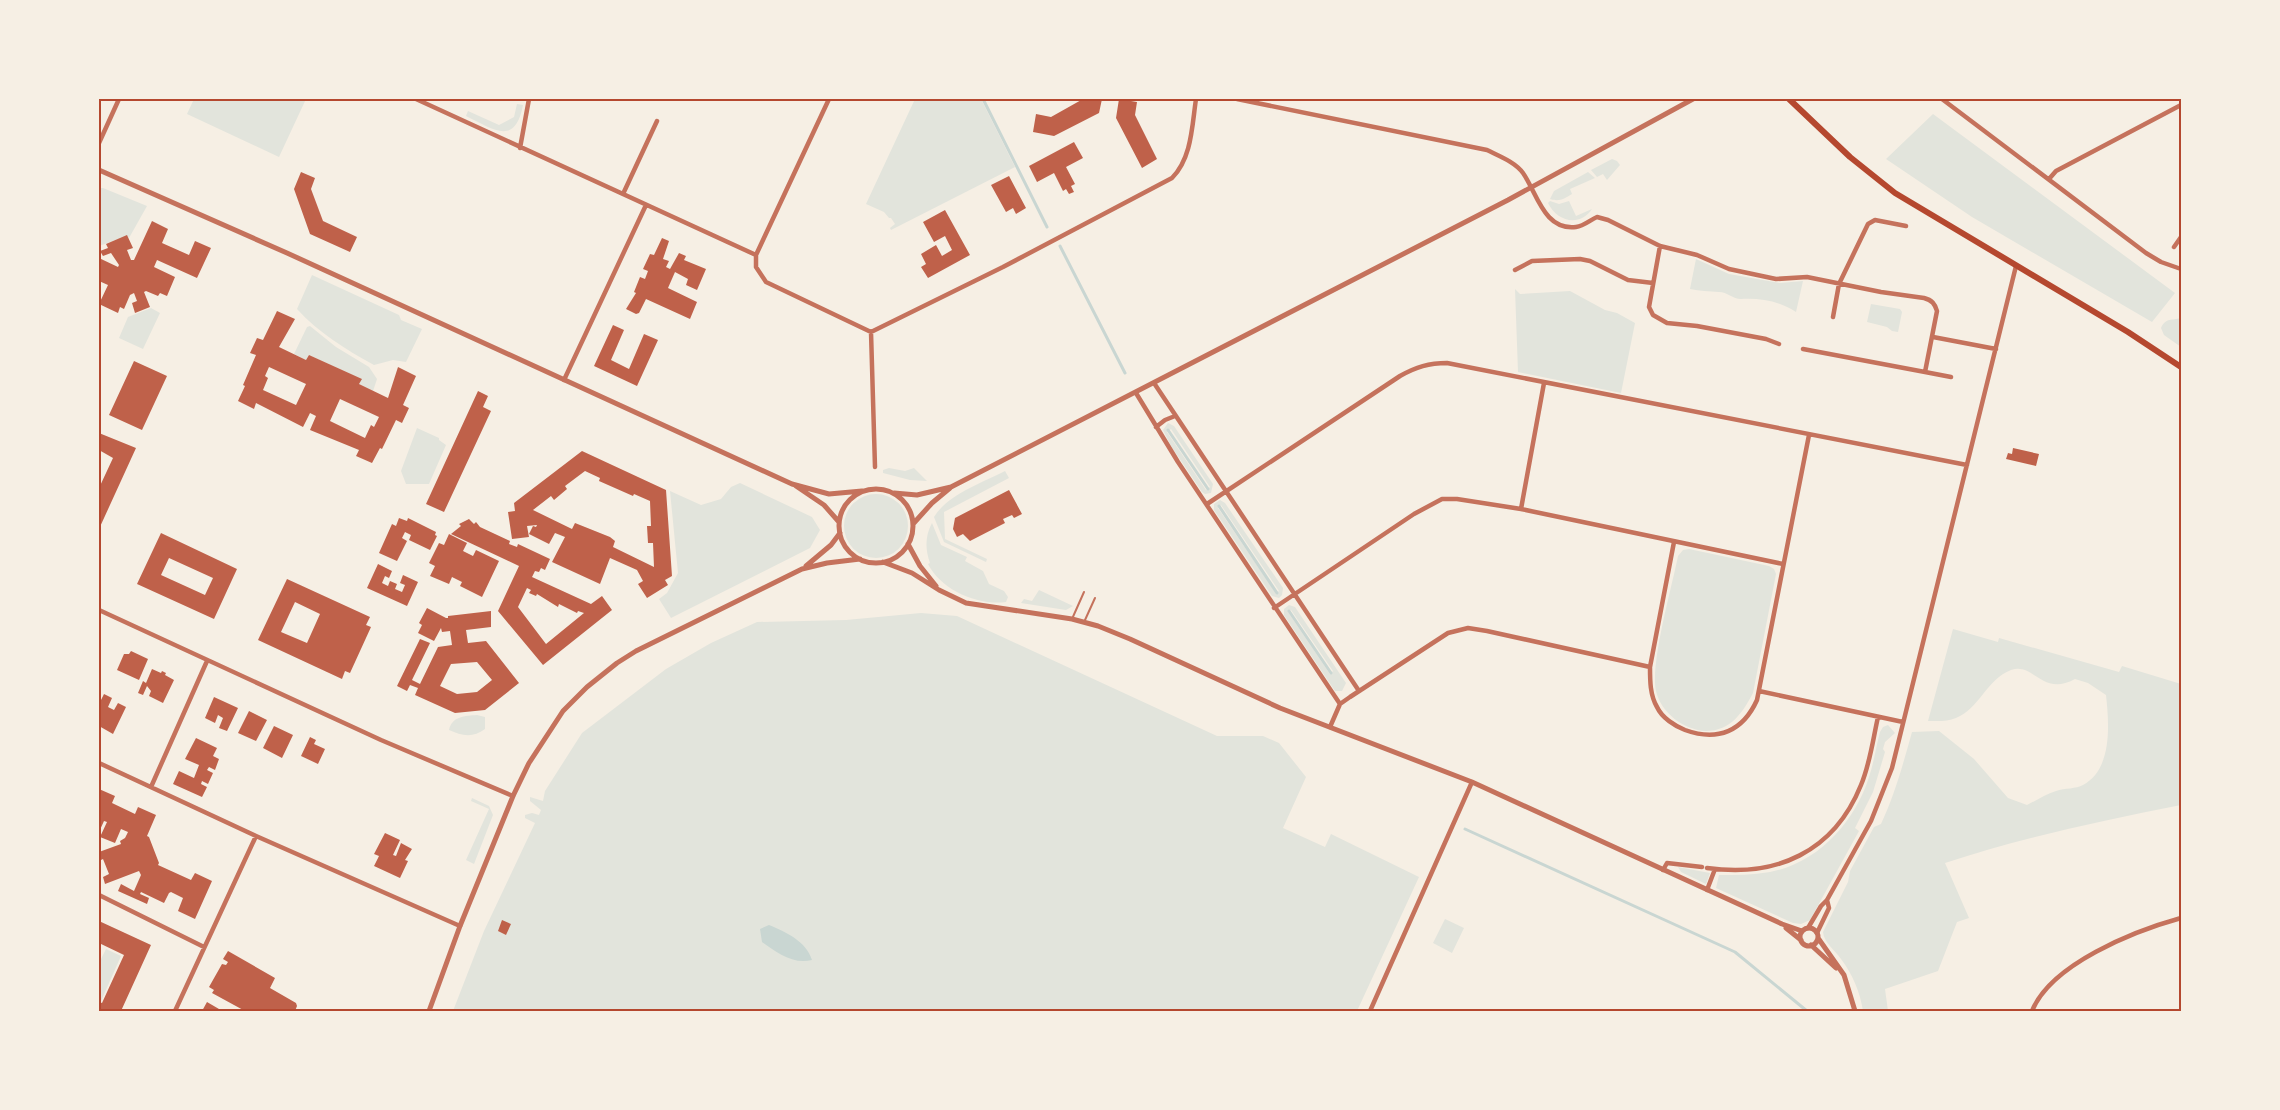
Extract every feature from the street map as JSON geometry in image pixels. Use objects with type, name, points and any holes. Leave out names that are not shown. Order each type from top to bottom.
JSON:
[{"type":"main road","points":[[1789,99],[1857,164],[1894,193],[2128,332],[2181,367]]},
{"type":"street","points":[[99,143],[119,99]]},
{"type":"street","points":[[416,99],[756,255]]},
{"type":"street","points":[[520,148],[530,99]]},
{"type":"street","points":[[829,99],[756,255],[756,267],[766,282],[871,333]]},
{"type":"street","points":[[871,333],[1172,178],[1182,166],[1186,154],[1196,99]]},
{"type":"street","points":[[1237,99],[1487,150],[1523,172],[1550,218],[1559,224],[1576,227],[1598,217],[1660,246],[1696,254],[1729,269],[1776,279],[1807,277],[1930,300],[1937,311],[1925,372]]},
{"type":"street","points":[[883,562],[897,556],[908,544],[913,524],[951,487],[1531,188],[1694,99]]},
{"type":"street","points":[[1945,100],[2146,253],[2161,262],[2181,269]]},
{"type":"street","points":[[2049,179],[2056,171],[2181,105]]},
{"type":"street","points":[[624,194],[657,122]]},
{"type":"street","points":[[99,170],[287,253],[792,484],[824,505],[839,522]]},
{"type":"street","points":[[564,380],[646,205]]},
{"type":"street","points":[[1833,317],[1839,284],[1868,224],[1875,220],[1906,226]]},
{"type":"street","points":[[2174,247],[2181,237]]},
{"type":"street","points":[[1660,246],[1649,308],[1653,315],[1660,320],[1766,339],[1779,344]]},
{"type":"street","points":[[1515,270],[1532,261],[1580,259],[1628,280],[1653,283]]},
{"type":"street","points":[[802,569],[860,559],[883,562],[912,573],[956,599],[972,604],[1084,622],[1130,639],[1280,708],[1472,782],[1782,924],[1802,931],[1809,928],[1821,906],[1827,900],[1871,821],[1893,768],[2016,266]]},
{"type":"street","points":[[871,333],[875,467]]},
{"type":"street","points":[[1933,337],[1996,349]]},
{"type":"street","points":[[1803,349],[1951,377]]},
{"type":"street","points":[[1207,504],[1413,369],[1431,363],[1447,363],[1967,465]]},
{"type":"street","points":[[1154,383],[1359,691]]},
{"type":"street","points":[[1521,509],[1544,383]]},
{"type":"street","points":[[1136,393],[1274,608],[1340,704]]},
{"type":"street","points":[[1156,427],[1164,420],[1175,416]]},
{"type":"street","points":[[1674,542],[1650,667],[1650,686],[1657,709],[1674,725],[1698,735],[1724,732],[1743,722],[1753,709],[1759,691],[1809,435]]},
{"type":"street","points":[[792,484],[829,494],[878,489],[894,494],[917,495],[951,487]]},
{"type":"street","points":[[860,559],[847,548],[840,533],[839,522],[844,507],[862,491]]},
{"type":"street","points":[[894,494],[905,503],[913,524]]},
{"type":"street","points":[[1274,608],[1430,504],[1443,500],[1457,499],[1521,509],[1783,564]]},
{"type":"street","points":[[429,1011],[460,926],[513,796],[529,763],[563,711],[586,687],[616,663],[657,639],[802,569],[822,554],[840,533]]},
{"type":"street","points":[[908,544],[920,566],[939,590]]},
{"type":"street","points":[[99,610],[381,740],[513,796]]},
{"type":"street","points":[[1330,727],[1340,704],[1440,637],[1456,630],[1468,628],[1513,636],[1650,667]]},
{"type":"street","points":[[151,787],[207,661]]},
{"type":"street","points":[[1759,691],[1903,722]]},
{"type":"street","points":[[1663,870],[1667,862],[1715,869],[1765,869],[1793,859],[1819,842],[1850,808],[1862,784],[1878,717]]},
{"type":"street","points":[[99,763],[256,836],[460,926]]},
{"type":"street","points":[[1370,1011],[1472,782]]},
{"type":"street","points":[[175,1011],[256,836]]},
{"type":"street","points":[[1707,890],[1715,869]]},
{"type":"street","points":[[99,895],[204,947]]},
{"type":"street","points":[[1811,945],[1829,908],[1827,900]]},
{"type":"street","points":[[2032,1011],[2051,983],[2088,958],[2129,936],[2181,918]]},
{"type":"street","points":[[1782,924],[1804,944],[1811,945],[1844,975]]},
{"type":"street","points":[[1809,928],[1817,935],[1844,975],[1855,1011]]},
{"type":"street","points":[[1801,940],[1802,931]]},
{"type":"lane","points":[[1072,619],[1084,592]]},
{"type":"lane","points":[[1084,622],[1095,598]]},
{"type":"shaded area","points":[[194,99],[306,99],[279,157],[187,114]]},
{"type":"shaded area","points":[[915,99],[981,99],[1015,167],[891,230],[890,228],[895,224],[891,218],[884,212],[866,204]]},
{"type":"shaded area","points":[[517,104],[523,105],[515,126],[509,130],[494,129],[466,116],[468,111],[499,125],[514,117]]},
{"type":"shaded area","points":[[1933,114],[2175,293],[2152,322],[1972,217],[1886,159]]},
{"type":"shaded area","points":[[1612,159],[1620,165],[1607,180],[1603,174],[1597,177],[1591,170]]},
{"type":"shaded area","points":[[1588,172],[1595,178],[1570,189],[1572,194],[1564,199],[1550,199],[1554,191]]},
{"type":"shaded area","points":[[99,188],[147,206],[129,238],[127,236],[99,246]]},
{"type":"shaded area","points":[[1550,201],[1559,204],[1569,201],[1576,216],[1592,209],[1581,218],[1569,220],[1552,209],[1548,203]]},
{"type":"shaded area","points":[[1696,259],[1729,274],[1780,283],[1803,281],[1796,312],[1770,301],[1738,299],[1722,292],[1690,289]]},
{"type":"shaded area","points":[[312,275],[399,315],[401,320],[422,329],[406,362],[393,360],[374,365],[333,340],[305,318],[297,309]]},
{"type":"shaded area","points":[[1515,289],[1520,294],[1570,291],[1635,323],[1621,393],[1518,372]]},
{"type":"shaded area","points":[[1871,304],[1900,309],[1902,312],[1898,332],[1867,322]]},
{"type":"shaded area","points":[[151,308],[160,313],[143,349],[119,338],[128,317]]},
{"type":"shaded area","points":[[2181,318],[2181,347],[2164,335],[2161,328],[2167,321]]},
{"type":"shaded area","points":[[310,326],[336,347],[369,367],[377,379],[373,391],[359,384],[361,379],[309,355],[306,360],[294,354],[307,327]]},
{"type":"shaded area","points":[[1168,423],[1174,426],[1213,484],[1211,493],[1202,492],[1163,430]],"holes":[[[1171,429],[1210,487],[1206,490],[1167,432]]]},
{"type":"shaded area","points":[[417,428],[439,438],[446,445],[429,484],[406,484],[401,471]]},
{"type":"shaded area","points":[[889,468],[905,471],[914,468],[927,481],[910,480],[883,473],[883,470]]},
{"type":"shaded area","points":[[1005,471],[1009,478],[944,512],[945,539],[987,559],[986,562],[944,542],[934,517],[940,509],[966,490]]},
{"type":"shaded area","points":[[740,483],[812,517],[820,530],[810,548],[671,618],[659,599],[667,593],[678,573],[670,491],[701,505],[721,499],[731,487]]},
{"type":"shaded area","points":[[876,494],[899,503],[908,526],[899,549],[876,558],[853,549],[844,526],[853,503]]},
{"type":"shaded area","points":[[1220,500],[1225,503],[1283,588],[1279,598],[1272,596],[1214,510],[1214,504]],"holes":[[[1221,505],[1279,591],[1276,593],[1218,508]]]},
{"type":"shaded area","points":[[932,523],[941,545],[967,557],[965,561],[983,571],[989,584],[1004,591],[1008,597],[1006,602],[995,603],[972,599],[951,589],[934,573],[928,564],[930,563],[927,553],[927,538]]},
{"type":"shaded area","points":[[1689,549],[1769,566],[1776,574],[1753,693],[1735,719],[1715,730],[1698,730],[1682,724],[1668,713],[1656,691],[1656,662],[1662,625],[1678,556],[1683,550]]},
{"type":"shaded area","points":[[1039,590],[1073,606],[1066,610],[1021,603],[1024,599],[1032,601]]},
{"type":"shaded area","points":[[1289,605],[1295,607],[1346,683],[1342,691],[1335,691],[1284,615],[1284,609]],"holes":[[[1291,610],[1333,671],[1330,674],[1288,612]]]},
{"type":"shaded area","points":[[921,613],[957,616],[1217,736],[1263,736],[1279,743],[1306,777],[1283,828],[1325,847],[1331,834],[1419,877],[1357,1011],[453,1011],[484,931],[535,823],[525,818],[525,815],[532,813],[539,815],[541,810],[530,801],[530,797],[543,801],[545,791],[582,733],[666,669],[711,643],[757,622],[846,620]]},
{"type":"shaded area","points":[[1953,629],[1998,642],[1999,638],[2119,672],[2122,666],[2181,684],[2181,805],[2033,837],[1945,863],[1969,918],[1957,922],[1938,971],[1885,989],[1888,1011],[1863,1011],[1852,977],[1823,932],[1848,882],[1850,871],[1874,827],[1881,824],[1895,790],[1912,732],[1939,731],[1974,759],[2008,798],[2027,805],[2052,792],[2083,785],[2093,778],[2104,757],[2108,732],[2106,695],[2088,683],[2075,679],[2054,684],[2026,671],[2011,670],[1996,680],[1964,714],[1949,720],[1928,721]]},
{"type":"shaded area","points":[[477,715],[485,717],[485,729],[481,732],[467,735],[449,730],[456,719]]},
{"type":"shaded area","points":[[1888,725],[1895,733],[1885,742],[1883,749],[1885,752],[1873,792],[1855,828],[1859,831],[1810,920],[1801,924],[1793,923],[1716,888],[1719,875],[1757,874],[1787,867],[1804,860],[1832,838],[1854,810],[1863,794],[1880,732]]},
{"type":"shaded area","points":[[472,798],[489,806],[493,815],[474,864],[466,860],[489,809],[471,801]]},
{"type":"shaded area","points":[[1678,867],[1710,873],[1706,884],[1681,872]]},
{"type":"shaded area","points":[[1445,919],[1464,928],[1452,953],[1433,943]]},
{"type":"shaded area","points":[[769,925],[800,942],[812,960],[792,959],[762,942],[760,929]]},
{"type":"shaded area","points":[[106,949],[121,956],[101,1001],[99,963]]},
{"type":"building","points":[[1083,99],[1102,99],[1099,113],[1054,136],[1033,132],[1036,114],[1051,117]]},
{"type":"building","points":[[1119,99],[1137,102],[1135,115],[1157,159],[1142,168],[1116,118]]},
{"type":"building","points":[[1074,142],[1083,158],[1066,167],[1075,184],[1071,186],[1074,192],[1069,194],[1066,189],[1063,191],[1054,173],[1037,182],[1029,166]]},
{"type":"building","points":[[301,172],[315,178],[311,189],[323,221],[357,237],[350,252],[310,234],[294,189]]},
{"type":"building","points":[[1009,176],[1026,208],[1016,214],[1013,208],[1006,212],[991,185]]},
{"type":"building","points":[[945,210],[970,255],[928,278],[921,267],[926,264],[921,254],[936,245],[942,256],[952,250],[945,236],[934,242],[923,222]]},
{"type":"building","points":[[152,221],[168,229],[162,243],[189,255],[195,241],[211,248],[197,278],[157,260],[154,267],[175,277],[167,296],[144,292],[150,307],[135,313],[132,303],[137,301],[134,293],[130,295],[124,309],[120,307],[118,313],[99,304],[108,285],[99,281],[99,258],[118,267],[119,265],[111,253],[103,256],[100,251],[108,248],[106,244],[127,235],[133,248],[127,250],[131,260],[134,260]]},
{"type":"building","points":[[662,238],[669,241],[663,259],[669,261],[666,267],[670,269],[679,253],[686,256],[684,260],[706,269],[697,290],[686,285],[688,279],[675,272],[668,288],[697,302],[690,319],[646,299],[639,313],[636,314],[626,309],[636,293],[634,292],[640,277],[645,279],[648,271],[643,269],[650,254],[654,255]]},
{"type":"building","points":[[277,311],[295,319],[279,347],[306,360],[309,355],[362,379],[359,384],[388,398],[398,367],[416,376],[403,405],[409,408],[402,423],[396,420],[382,449],[380,448],[372,463],[356,456],[359,450],[310,430],[316,416],[310,413],[303,427],[256,403],[254,409],[238,401],[256,355],[250,353],[257,338],[263,340]],"holes":[[[269,367],[306,384],[296,405],[263,390],[268,378],[265,376]],[[340,399],[379,417],[374,427],[371,425],[365,438],[330,421]]]},
{"type":"building","points":[[613,325],[624,330],[611,360],[629,369],[644,334],[658,340],[637,386],[594,366]]},
{"type":"building","points":[[134,361],[167,376],[142,430],[109,415]]},
{"type":"building","points":[[478,391],[488,396],[483,407],[491,411],[444,512],[426,504]]},
{"type":"building","points":[[99,433],[136,448],[99,529],[99,488],[113,458],[99,450]]},
{"type":"building","points":[[2013,448],[2039,454],[2036,466],[2006,459],[2008,453],[2012,454]]},
{"type":"building","points":[[582,451],[666,490],[672,576],[665,580],[668,585],[647,598],[638,584],[643,581],[637,570],[610,558],[600,584],[552,562],[565,537],[555,533],[549,544],[529,534],[533,526],[537,525],[527,526],[529,537],[512,539],[508,512],[515,511],[514,503]],"holes":[[[585,471],[600,478],[599,481],[650,501],[651,526],[647,526],[648,543],[653,543],[654,567],[613,547],[615,541],[610,537],[575,523],[572,529],[533,510],[551,496],[554,500],[567,489],[565,486]]]},
{"type":"building","points":[[1009,490],[1022,514],[1014,518],[1012,515],[1003,519],[1005,523],[970,541],[963,534],[957,537],[953,529],[955,518]]},
{"type":"building","points":[[399,518],[407,521],[408,518],[436,532],[437,536],[430,550],[409,540],[411,535],[405,532],[402,538],[407,541],[397,561],[379,553],[392,524],[396,526]]},
{"type":"building","points":[[469,519],[474,524],[476,522],[480,527],[510,541],[509,544],[517,547],[518,544],[550,559],[545,570],[541,568],[539,572],[535,571],[532,577],[591,604],[602,596],[612,610],[543,665],[498,611],[519,566],[451,534],[461,526],[459,524]],"holes":[[[527,588],[531,590],[529,593],[536,596],[537,594],[558,607],[559,604],[577,613],[578,611],[584,613],[546,644],[518,607]]]},
{"type":"building","points":[[161,533],[237,569],[214,619],[137,584]],"holes":[[[169,558],[213,578],[205,595],[161,575]]]},
{"type":"building","points":[[449,534],[467,543],[463,551],[473,556],[476,550],[499,561],[482,597],[460,586],[462,582],[452,577],[449,584],[430,576],[435,566],[429,563],[439,543],[444,545]]},
{"type":"building","points":[[378,564],[392,571],[389,578],[385,576],[382,583],[388,586],[390,581],[397,584],[395,589],[402,592],[405,585],[400,583],[403,575],[418,582],[407,606],[367,588]]},
{"type":"building","points":[[287,579],[370,617],[366,625],[371,627],[350,673],[345,671],[342,679],[258,640]],"holes":[[[295,602],[320,614],[307,643],[281,632]]]},
{"type":"building","points":[[427,608],[446,618],[491,611],[491,627],[466,630],[468,643],[486,641],[519,683],[485,710],[455,713],[415,695],[418,688],[410,685],[407,691],[397,686],[420,639],[430,643],[412,680],[420,684],[438,647],[452,645],[450,631],[442,632],[441,628],[434,641],[418,633],[422,625],[419,623]],"holes":[[[477,662],[492,680],[477,692],[457,694],[440,686],[451,664]]]},
{"type":"building","points":[[131,651],[148,659],[139,680],[117,670],[124,654],[129,654]]},
{"type":"building","points":[[152,669],[166,673],[165,675],[174,680],[163,703],[149,696],[151,691],[147,686],[143,695],[138,693],[143,681],[146,683]]},
{"type":"building","points":[[104,694],[112,698],[108,707],[114,710],[118,703],[126,707],[113,734],[99,726],[99,704]]},
{"type":"building","points":[[214,697],[238,708],[227,731],[219,728],[223,718],[218,715],[215,723],[205,718]]},
{"type":"building","points":[[249,711],[267,720],[256,741],[238,733]]},
{"type":"building","points":[[274,726],[293,735],[282,758],[263,748]]},
{"type":"building","points":[[310,737],[316,740],[314,744],[325,749],[318,764],[301,756]]},
{"type":"building","points":[[196,738],[217,748],[213,756],[219,759],[215,770],[209,767],[207,770],[213,773],[208,784],[202,781],[201,784],[207,787],[202,797],[173,784],[179,771],[194,778],[199,765],[185,759]]},
{"type":"building","points":[[99,789],[115,796],[112,803],[135,814],[138,807],[156,815],[147,836],[158,865],[191,880],[195,873],[212,881],[195,919],[178,911],[183,898],[171,892],[164,903],[141,892],[140,894],[149,898],[147,904],[118,891],[121,884],[134,891],[141,875],[139,871],[105,884],[103,877],[109,874],[103,859],[99,861],[99,852],[121,844],[120,841],[128,832],[121,829],[115,843],[100,837],[107,822],[104,821],[99,832]]},
{"type":"building","points":[[385,833],[400,840],[393,855],[396,856],[401,843],[412,849],[405,860],[408,861],[400,878],[374,866],[379,856],[374,854]]},
{"type":"building","points":[[502,920],[511,924],[506,935],[498,931]]},
{"type":"building","points":[[99,921],[151,945],[121,1011],[99,1011],[99,1002],[102,1003],[124,955],[99,943]]},
{"type":"building","points":[[228,951],[275,978],[270,988],[296,1003],[295,1011],[245,1011],[212,993],[214,990],[209,987],[222,964],[226,965],[228,962],[223,959]]},
{"type":"building","points":[[207,1002],[219,1009],[218,1011],[202,1011]]},
{"type":"waterway","points":[[983,99],[1047,227]]},
{"type":"waterway","points":[[1060,246],[1125,373]]},
{"type":"waterway","points":[[1168,430],[1208,489]]},
{"type":"waterway","points":[[1219,506],[1277,593]]},
{"type":"waterway","points":[[1289,611],[1331,673]]},
{"type":"waterway","points":[[1465,829],[1735,952],[1807,1011]]}]
